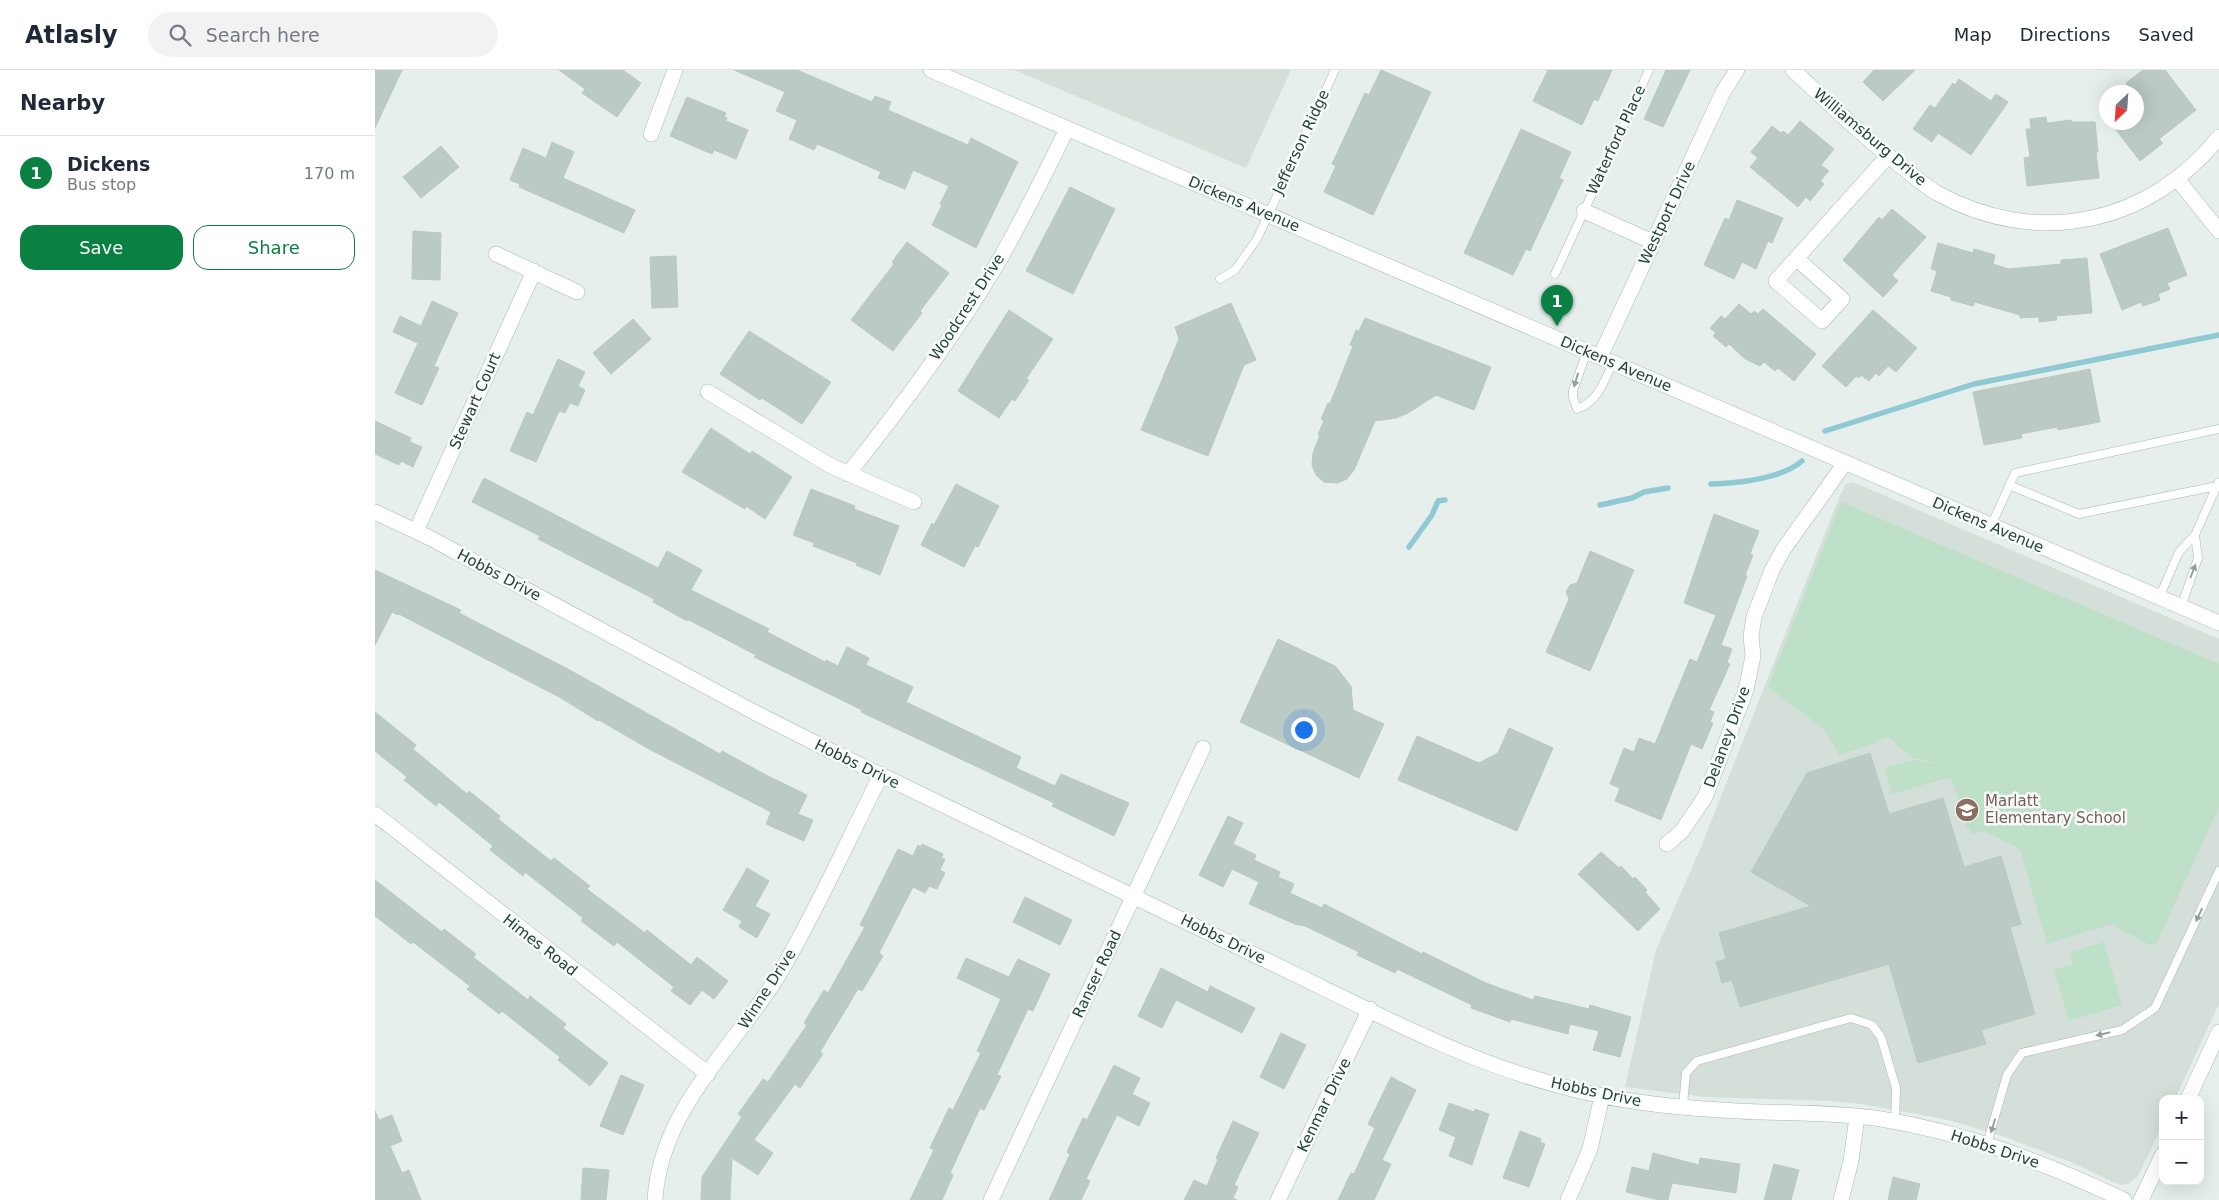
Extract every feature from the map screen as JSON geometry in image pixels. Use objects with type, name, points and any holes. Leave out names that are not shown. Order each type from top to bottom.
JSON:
[{"type":"street","points":[[651,134],[675,70]]},
{"type":"street","name":"Dickens Avenue","points":[[931,70],[2219,623]]},
{"type":"street","name":"Westport Drive","points":[[1600,357],[1723,92],[1737,70]]},
{"type":"street","name":"Williamsburg Drive","points":[[1793,70],[1888,156],[1936,192],[1967,207],[2012,220],[2063,222],[2125,210],[2178,180],[2204,156],[2219,138]]},
{"type":"street","name":"Woodcrest Drive","points":[[848,474],[972,304],[1002,256],[1067,129]]},
{"type":"street","points":[[1797,259],[1888,156]]},
{"type":"street","points":[[2178,180],[2219,232]]},
{"type":"street","name":"Waterford Place","points":[[1584,211],[1653,242]]},
{"type":"street","points":[[496,254],[577,292]]},
{"type":"street","name":"Stewart Court","points":[[416,531],[534,272]]},
{"type":"street","points":[[708,392],[817,458],[848,474],[914,502]]},
{"type":"street","name":"Delaney Drive","points":[[1667,844],[1682,831],[1705,797],[1747,690],[1753,656],[1751,636],[1754,617],[1772,570],[1783,550],[1845,463]]},
{"type":"street","name":"Hobbs Drive","points":[[375,512],[416,531],[754,712],[881,775],[1369,1009],[1446,1045],[1504,1068],[1556,1085],[1635,1102],[1721,1110],[1798,1112],[1895,1122],[1987,1144],[2054,1168],[2124,1200]]},
{"type":"street","name":"Ranser Road","points":[[991,1200],[1203,748]]},
{"type":"street","name":"Winne Drive","points":[[655,1200],[658,1173],[667,1141],[684,1108],[707,1074],[755,1011],[787,960],[881,775]]},
{"type":"street","name":"Himes Road","points":[[375,814],[707,1074]]},
{"type":"street","name":"Kenmar Drive","points":[[1278,1200],[1369,1009]]},
{"type":"street","points":[[2190,1095],[2219,1032]]},
{"type":"street","points":[[1568,1200],[1590,1149],[1603,1096]]},
{"type":"street","points":[[1841,1200],[1851,1161],[1857,1117]]},
{"type":"street","points":[[2141,1200],[2159,1162]]},
{"type":"lane","name":"Jefferson Ridge","points":[[1220,279],[1235,270],[1245,258],[1268,214],[1335,70]]},
{"type":"lane","name":"Waterford Place","points":[[1555,274],[1649,70]]},
{"type":"lane","points":[[1600,357],[1597,396],[1585,406],[1577,409],[1573,391],[1600,357]]},
{"type":"lane","points":[[1991,526],[2015,473],[2219,429]]},
{"type":"lane","points":[[2009,485],[2079,514],[2218,484]]},
{"type":"lane","points":[[2159,598],[2179,552],[2195,535],[2218,484]]},
{"type":"lane","points":[[2181,607],[2198,558],[2195,535]]},
{"type":"lane","points":[[1987,1144],[2007,1075],[2022,1053],[2122,1030],[2155,1008],[2219,870]]},
{"type":"lane","points":[[1683,1106],[1686,1073],[1697,1061],[1851,1018],[1872,1025],[1881,1037],[1896,1088],[1895,1122]]},
{"type":"shaded area","points":[[1014,70],[1291,70],[1246,168]]},
{"type":"shaded area","name":"Marlatt Elementary School","points":[[1853,482],[2219,639],[2219,1004],[2177,1095],[2159,1095],[2159,1132],[2138,1176],[2128,1184],[2115,1183],[2073,1163],[2008,1138],[1948,1120],[1861,1104],[1830,1101],[1705,1097],[1625,1087],[1656,950],[1701,847],[1845,485]]},
{"type":"green space","points":[[1841,502],[2219,664],[2219,807],[2156,945],[2148,944],[2116,927],[2115,923],[2047,944],[2020,849],[1984,831],[1973,834],[1966,826],[1952,780],[1948,778],[1892,794],[1884,768],[1913,760],[1946,765],[1912,758],[1888,737],[1877,741],[1877,743],[1839,755],[1824,729],[1768,687]]},
{"type":"green space","points":[[2104,942],[2122,1005],[2069,1021],[2054,970],[2073,964],[2070,952]]},
{"type":"building","points":[[375,70],[402,70],[375,128]]},
{"type":"building","points":[[559,70],[623,70],[641,83],[617,117],[582,93],[585,89]]},
{"type":"building","points":[[734,70],[797,70],[872,102],[875,96],[891,102],[888,110],[968,145],[971,138],[1018,162],[976,248],[932,225],[949,186],[913,170],[905,189],[878,178],[881,172],[841,154],[817,144],[814,150],[789,139],[797,120],[776,111],[785,92]]},
{"type":"building","points":[[1381,70],[1431,92],[1373,215],[1324,192],[1336,166],[1332,164],[1365,93],[1369,95]]},
{"type":"building","points":[[1548,70],[1612,70],[1598,101],[1594,99],[1582,125],[1533,101]]},
{"type":"building","points":[[1666,70],[1690,70],[1663,127],[1644,119]]},
{"type":"building","points":[[1874,70],[1915,70],[1883,101],[1863,82]]},
{"type":"building","points":[[2143,70],[2165,70],[2196,110],[2159,139],[2163,143],[2140,161],[2116,130],[2144,130],[2144,85],[2128,85],[2126,83]]},
{"type":"building","points":[[1959,79],[1991,101],[1996,94],[2008,102],[1971,155],[1938,133],[1932,142],[1913,129],[1930,105],[1935,108],[1953,83],[1955,85]]},
{"type":"building","points":[[687,97],[726,113],[724,117],[727,118],[726,121],[748,130],[736,159],[714,150],[712,154],[670,136]]},
{"type":"building","points":[[2046,117],[2047,123],[2071,120],[2072,122],[2095,122],[2099,178],[2027,186],[2024,158],[2030,157],[2026,129],[2031,129],[2030,119]]},
{"type":"building","points":[[1800,121],[1834,149],[1821,165],[1829,171],[1820,181],[1824,184],[1810,201],[1806,197],[1798,207],[1750,167],[1758,158],[1751,152],[1772,126],[1781,133],[1783,131],[1788,135]]},
{"type":"building","points":[[1521,129],[1571,152],[1559,178],[1563,180],[1530,251],[1526,249],[1513,275],[1464,253]]},
{"type":"building","points":[[552,142],[574,152],[563,178],[635,210],[624,233],[519,187],[520,184],[510,180],[523,148],[546,158]]},
{"type":"building","points":[[441,146],[459,167],[421,198],[403,177]]},
{"type":"building","points":[[1070,187],[1115,209],[1073,294],[1026,271]]},
{"type":"building","points":[[1737,200],[1783,218],[1772,243],[1768,241],[1756,269],[1742,262],[1734,279],[1704,265],[1725,218],[1729,220]]},
{"type":"building","points":[[1892,209],[1926,237],[1892,275],[1898,281],[1883,297],[1843,260],[1879,217],[1882,220]]},
{"type":"building","points":[[2168,228],[2187,275],[2167,283],[2170,289],[2158,294],[2160,300],[2143,306],[2141,302],[2122,310],[2100,254]]},
{"type":"building","points":[[413,231],[441,233],[440,280],[412,279]]},
{"type":"building","points":[[907,242],[949,273],[893,351],[851,320],[894,264],[892,262]]},
{"type":"building","points":[[1938,243],[1973,253],[1974,249],[1995,255],[1993,264],[2009,269],[2061,264],[2061,260],[2087,258],[2092,313],[2056,316],[2057,320],[2039,322],[2039,317],[2020,318],[2020,315],[1975,302],[1973,306],[1951,300],[1951,297],[1931,291],[1937,271],[1931,269]]},
{"type":"building","points":[[676,256],[678,307],[652,308],[650,257]]},
{"type":"building","points":[[432,301],[458,313],[434,366],[439,368],[422,405],[395,393],[418,343],[393,332],[400,316],[421,326]]},
{"type":"building","points":[[1231,303],[1256,360],[1244,365],[1208,456],[1141,430],[1179,339],[1175,327]]},
{"type":"building","points":[[1739,304],[1751,314],[1754,311],[1758,314],[1763,309],[1816,354],[1794,381],[1778,368],[1775,371],[1764,362],[1760,366],[1745,359],[1729,344],[1726,347],[1713,336],[1716,333],[1710,328],[1721,316],[1725,319]]},
{"type":"building","points":[[1009,310],[1053,339],[1026,379],[1029,380],[1015,401],[1012,399],[999,418],[958,391]]},
{"type":"building","points":[[1873,310],[1917,348],[1896,372],[1888,366],[1879,376],[1876,373],[1869,381],[1861,375],[1859,378],[1856,376],[1846,387],[1822,366]]},
{"type":"building","points":[[1365,318],[1491,367],[1474,410],[1436,395],[1408,413],[1396,418],[1375,421],[1354,470],[1347,479],[1337,483],[1324,482],[1316,475],[1312,465],[1313,453],[1324,420],[1321,419],[1328,403],[1330,404],[1353,346],[1350,345],[1356,330],[1359,331]]},
{"type":"building","points":[[633,319],[651,339],[611,374],[593,353]]},
{"type":"building","points":[[749,331],[831,382],[802,424],[720,374]]},
{"type":"building","points":[[558,359],[585,372],[578,386],[585,390],[578,406],[570,403],[565,413],[559,411],[536,462],[510,451],[527,412],[533,415]]},
{"type":"building","points":[[2090,369],[2100,422],[2058,430],[2057,427],[2021,434],[2022,438],[1984,445],[1973,392]]},
{"type":"building","points":[[375,421],[411,438],[410,442],[422,447],[413,467],[401,461],[399,465],[375,454]]},
{"type":"building","points":[[711,428],[750,454],[752,451],[792,477],[765,519],[746,506],[745,509],[682,472]]},
{"type":"building","points":[[484,478],[658,568],[667,551],[702,570],[691,590],[769,629],[767,632],[825,662],[826,660],[838,666],[847,647],[869,658],[866,665],[913,687],[906,702],[1021,757],[1016,768],[1055,786],[1061,774],[1129,803],[1114,836],[1052,806],[1054,803],[861,712],[862,710],[754,657],[756,655],[653,602],[654,599],[538,539],[540,536],[472,502]]},
{"type":"building","points":[[956,484],[999,506],[978,547],[975,546],[964,567],[921,545]]},
{"type":"building","points":[[811,489],[855,506],[854,509],[899,526],[880,575],[856,565],[857,563],[813,546],[814,543],[793,535]]},
{"type":"building","points":[[1714,514],[1759,531],[1750,554],[1753,555],[1745,575],[1747,576],[1721,645],[1732,649],[1727,662],[1730,664],[1709,710],[1714,712],[1710,722],[1713,723],[1702,749],[1691,744],[1661,820],[1615,801],[1620,788],[1610,784],[1624,748],[1634,752],[1639,738],[1655,744],[1690,659],[1697,662],[1716,615],[1684,603]]},
{"type":"building","points":[[1590,551],[1634,570],[1590,671],[1546,652],[1569,599],[1566,592],[1570,585],[1577,583]]},
{"type":"building","points":[[375,570],[461,610],[459,613],[566,668],[720,754],[722,751],[807,795],[798,814],[813,820],[804,841],[766,824],[771,812],[649,749],[561,698],[399,614],[392,612],[375,645]]},
{"type":"building","points":[[1278,639],[1335,666],[1351,686],[1353,710],[1384,724],[1359,778],[1240,722]]},
{"type":"building","points":[[375,712],[416,745],[413,749],[467,794],[469,791],[500,816],[498,819],[551,861],[554,858],[590,886],[587,889],[645,933],[647,930],[691,965],[697,957],[728,981],[714,999],[702,990],[690,1005],[671,991],[674,987],[617,942],[614,946],[581,921],[583,918],[525,872],[523,876],[490,850],[493,846],[439,802],[436,806],[404,780],[407,777],[375,751]]},
{"type":"building","points":[[1509,728],[1553,748],[1517,831],[1398,780],[1417,736],[1479,763],[1498,753]]},
{"type":"building","name":"Marlatt Elementary School","points":[[1870,753],[1889,814],[1943,798],[1964,867],[2001,856],[2021,924],[2010,927],[2035,1014],[1981,1030],[1986,1044],[1918,1063],[1889,964],[1740,1007],[1732,980],[1722,983],[1716,962],[1726,959],[1719,933],[1811,906],[1751,872],[1807,773]]},
{"type":"building","points":[[1228,816],[1243,823],[1233,844],[1256,855],[1254,860],[1280,872],[1278,877],[1294,884],[1290,893],[1322,908],[1324,904],[1422,954],[1423,952],[1486,983],[1533,1000],[1535,996],[1589,1009],[1590,1005],[1631,1017],[1620,1057],[1593,1050],[1599,1031],[1570,1024],[1568,1034],[1511,1019],[1510,1022],[1471,1008],[1472,1005],[1397,969],[1395,973],[1357,955],[1359,952],[1305,926],[1295,924],[1249,904],[1259,882],[1232,869],[1223,887],[1199,875]]},
{"type":"building","points":[[922,844],[943,854],[941,858],[945,859],[940,870],[945,873],[937,889],[929,886],[925,893],[913,887],[879,953],[883,956],[862,991],[858,989],[820,1052],[823,1054],[800,1088],[795,1084],[754,1140],[773,1153],[758,1175],[732,1158],[730,1200],[701,1200],[702,1177],[742,1117],[738,1114],[763,1079],[768,1082],[807,1025],[804,1023],[824,990],[828,993],[865,927],[860,925],[898,849],[913,856],[918,845],[921,847]]},
{"type":"building","points":[[1601,852],[1619,868],[1621,866],[1633,879],[1635,877],[1660,909],[1638,931],[1578,874]]},
{"type":"building","points":[[747,868],[769,881],[755,906],[770,914],[757,938],[739,927],[742,921],[723,910]]},
{"type":"building","points":[[375,880],[442,932],[444,929],[476,954],[473,957],[528,1000],[530,996],[566,1024],[563,1028],[608,1063],[590,1086],[558,1060],[560,1057],[502,1011],[499,1014],[467,989],[470,986],[413,942],[411,944],[375,916]]},
{"type":"building","points":[[1025,897],[1072,920],[1060,945],[1013,922]]},
{"type":"building","points":[[966,958],[1009,977],[1018,959],[1050,974],[1033,1011],[1028,1009],[997,1075],[1001,1076],[984,1110],[980,1108],[950,1173],[953,1175],[942,1200],[910,1200],[934,1150],[930,1148],[949,1108],[953,1110],[981,1053],[977,1051],[1001,999],[957,978]]},
{"type":"building","points":[[1161,968],[1208,992],[1210,986],[1255,1008],[1242,1033],[1176,1000],[1162,1028],[1138,1016]]},
{"type":"building","points":[[1281,1033],[1306,1045],[1284,1089],[1260,1077]]},
{"type":"building","points":[[1114,1065],[1140,1078],[1132,1094],[1150,1103],[1139,1126],[1117,1115],[1086,1179],[1090,1181],[1081,1200],[1049,1200],[1070,1154],[1067,1152],[1083,1118],[1087,1120]]},
{"type":"building","points":[[621,1075],[644,1085],[623,1135],[600,1126]]},
{"type":"building","points":[[1391,1077],[1416,1090],[1382,1160],[1391,1164],[1374,1200],[1338,1200],[1351,1173],[1354,1174],[1375,1128],[1368,1124]]},
{"type":"building","points":[[1449,1103],[1474,1112],[1475,1109],[1489,1114],[1472,1165],[1449,1156],[1456,1137],[1439,1130]]},
{"type":"building","points":[[375,1111],[379,1120],[392,1115],[402,1141],[390,1146],[402,1173],[409,1170],[421,1200],[375,1200]]},
{"type":"building","points":[[1233,1121],[1259,1133],[1234,1185],[1238,1187],[1233,1198],[1237,1200],[1184,1200],[1194,1180],[1207,1186],[1218,1159],[1216,1158]]},
{"type":"building","points":[[1520,1131],[1541,1139],[1540,1142],[1545,1144],[1529,1187],[1503,1178]]},
{"type":"building","points":[[1653,1153],[1699,1165],[1700,1158],[1740,1164],[1736,1193],[1672,1183],[1668,1200],[1659,1200],[1626,1192],[1632,1167],[1649,1171]]},
{"type":"building","points":[[1774,1164],[1799,1170],[1791,1200],[1764,1200]]},
{"type":"building","points":[[583,1168],[609,1170],[606,1200],[581,1200]]},
{"type":"building","points":[[1893,1177],[1920,1184],[1916,1200],[1888,1200]]},
{"type":"waterway","points":[[1825,431],[1974,384],[2219,335]]},
{"type":"waterway","points":[[1711,484],[1734,483],[1771,476],[1783,472],[1802,461]]},
{"type":"waterway","points":[[1600,505],[1632,498],[1644,492],[1668,488]]},
{"type":"waterway","points":[[1409,547],[1432,515],[1438,501],[1445,500]]},
{"type":"place","name":"Dickens","points":[[1557,326]]},
{"type":"place","name":"Marlatt Elementary School","points":[[1967,810]]}]
